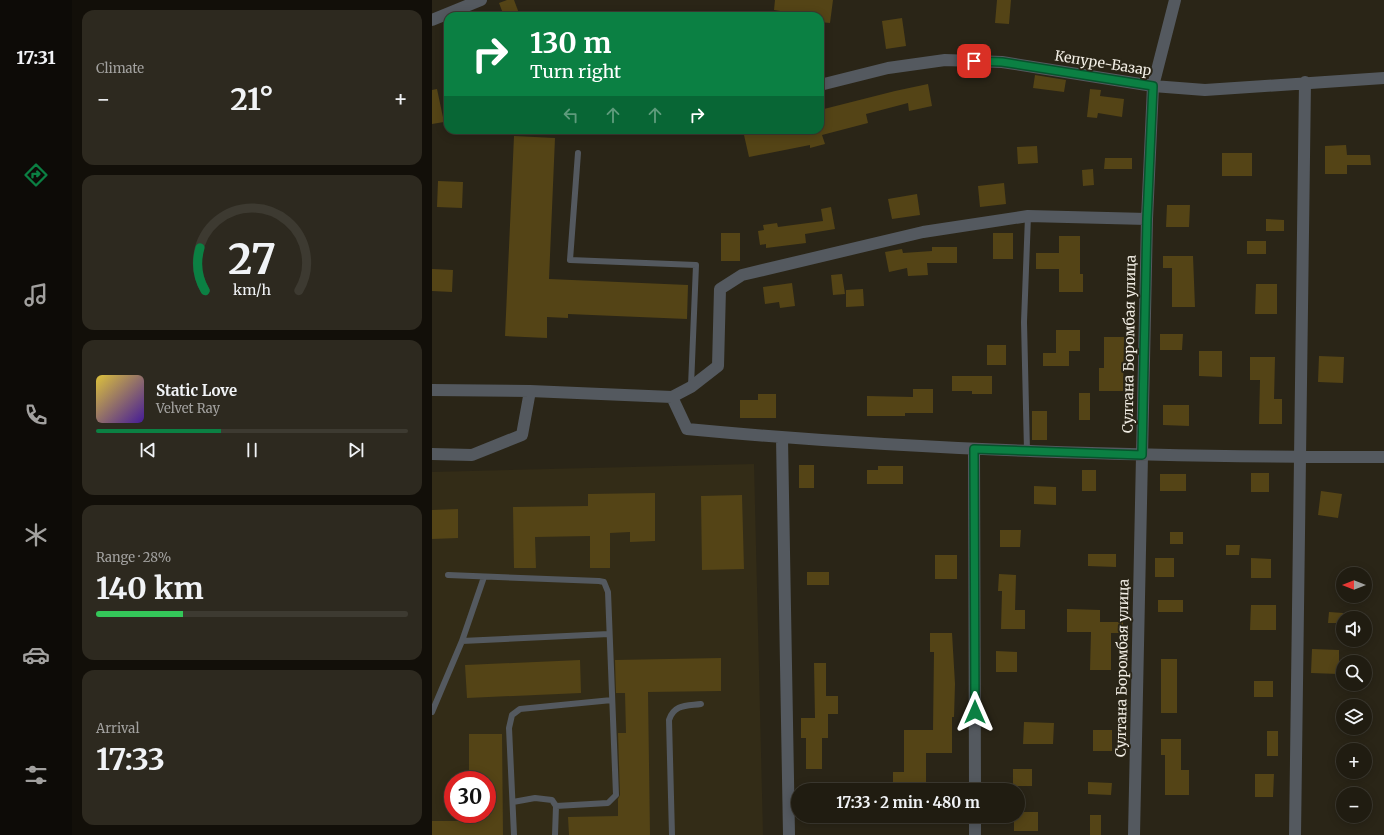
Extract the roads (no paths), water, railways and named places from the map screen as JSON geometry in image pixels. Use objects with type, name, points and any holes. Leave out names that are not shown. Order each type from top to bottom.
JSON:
[{"type":"street","points":[[452,12],[481,0]]},
{"type":"street","name":"Султана Боромбая улица","points":[[1134,835],[1147,219],[1153,86],[1175,0]]},
{"type":"street","points":[[432,20],[444,15]]},
{"type":"street","name":"Кепуре-Базар","points":[[824,84],[888,68],[945,60],[1002,62],[1153,86],[1205,90],[1305,82],[1384,78]]},
{"type":"street","points":[[1295,835],[1305,82]]},
{"type":"street","points":[[432,390],[530,391],[672,397],[691,388],[718,366],[720,289],[742,275],[923,232],[1028,216],[1147,219]]},
{"type":"street","points":[[432,454],[472,454],[522,435],[530,391]]},
{"type":"street","points":[[672,397],[687,430],[782,438],[974,449],[1142,455],[1384,456]]},
{"type":"street","points":[[782,438],[789,835]]},
{"type":"street","points":[[974,449],[975,783]]},
{"type":"street","points":[[975,823],[975,835]]},
{"type":"lane","points":[[578,153],[570,260],[696,265],[691,388]]},
{"type":"lane","points":[[1027,451],[1024,322],[1028,216]]},
{"type":"lane","points":[[448,575],[604,582],[608,592],[616,795],[608,803],[556,806]]},
{"type":"lane","points":[[432,712],[462,641],[484,576]]},
{"type":"lane","points":[[462,641],[609,634]]},
{"type":"lane","points":[[514,835],[510,721],[515,711],[612,700]]},
{"type":"lane","points":[[672,835],[669,720],[671,713],[677,707],[701,704]]},
{"type":"lane","points":[[513,802],[546,799],[552,800],[556,806],[555,835]]}]
